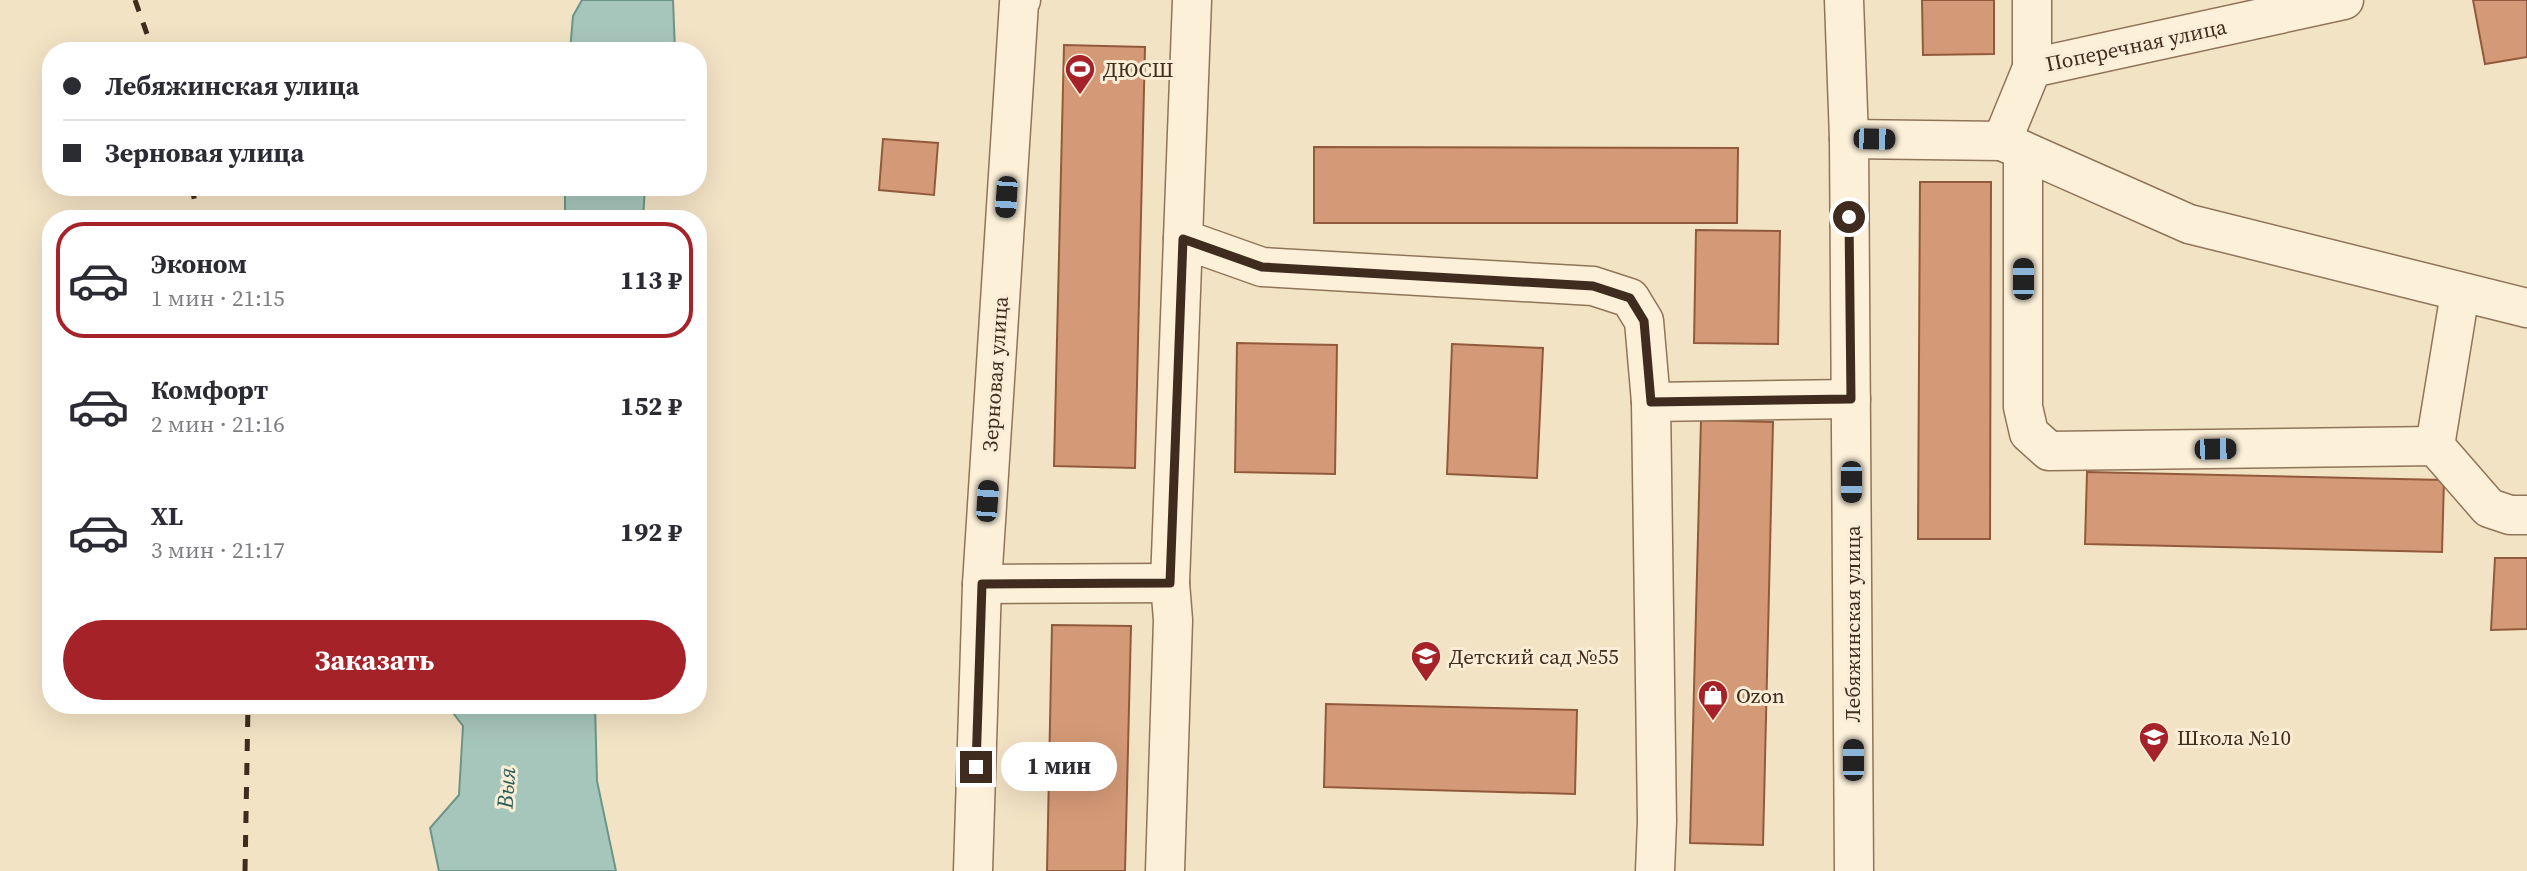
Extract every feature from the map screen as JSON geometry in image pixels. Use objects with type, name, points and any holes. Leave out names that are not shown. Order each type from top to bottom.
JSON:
[{"type":"street","points":[[1165,871],[1173,620],[1170,583],[1192,0]]},
{"type":"street","name":"Лебяжинская улица","points":[[1844,0],[1849,139],[1854,871]]},
{"type":"street","points":[[2032,0],[2032,68]]},
{"type":"street","name":"Поперечная улица","points":[[2012,146],[2032,68],[2344,0]]},
{"type":"street","name":"Зерновая улица","points":[[973,871],[982,584],[1020,2]]},
{"type":"street","points":[[1849,139],[2012,146],[2189,224],[2527,308]]},
{"type":"street","points":[[2012,146],[2023,407],[2029,433],[2049,451],[2435,446],[2489,508],[2510,515],[2527,514]]},
{"type":"street","points":[[1183,239],[1262,267],[1593,286],[1630,298],[1644,321],[1651,402],[1657,821],[1655,871]]},
{"type":"street","points":[[2435,446],[2460,293]]},
{"type":"street","points":[[1651,402],[1851,399]]},
{"type":"street","points":[[982,584],[1170,583]]},
{"type":"water","points":[[582,0],[673,0],[675,42],[571,42],[573,16]]},
{"type":"water","points":[[565,196],[644,196],[644,210],[565,210]]},
{"type":"water","name":"Выя","points":[[454,714],[595,714],[597,781],[616,871],[439,871],[430,828],[459,795],[463,726]]},
{"type":"building","points":[[1922,0],[1994,0],[1994,54],[1923,55]]},
{"type":"building","points":[[2473,0],[2527,0],[2527,57],[2485,64]]},
{"type":"building","points":[[1064,45],[1145,47],[1135,468],[1054,466]]},
{"type":"building","points":[[883,139],[938,143],[934,195],[879,190]]},
{"type":"building","points":[[1314,147],[1738,148],[1737,223],[1314,223]]},
{"type":"building","points":[[1920,182],[1991,182],[1990,539],[1918,539]]},
{"type":"building","points":[[1696,230],[1780,231],[1778,344],[1694,343]]},
{"type":"building","points":[[1237,343],[1337,345],[1335,474],[1235,472]]},
{"type":"building","points":[[1452,344],[1543,348],[1537,478],[1447,474]]},
{"type":"building","points":[[1701,420],[1773,422],[1763,845],[1690,843]]},
{"type":"building","points":[[2087,472],[2444,480],[2442,552],[2085,544]]},
{"type":"building","points":[[2495,558],[2527,558],[2527,629],[2491,630]]},
{"type":"building","points":[[1052,625],[1131,626],[1125,871],[1047,871]]},
{"type":"building","points":[[1326,704],[1577,710],[1575,794],[1324,787]]},
{"type":"railway","points":[[135,0],[150,42]]},
{"type":"railway","points":[[194,196],[196,210]]},
{"type":"railway","points":[[245,871],[248,714]]},
{"type":"place","name":"ДЮСШ","points":[[1080,96]]},
{"type":"place","name":"Детский сад №55","points":[[1426,683]]},
{"type":"place","name":"Ozon","points":[[1713,722]]},
{"type":"place","name":"Школа №10","points":[[2154,764]]},
{"type":"route","points":[[976,767],[982,584],[1170,583],[1183,239],[1262,267],[1593,286],[1630,298],[1644,321],[1651,402],[1851,399],[1849,217]]}]
